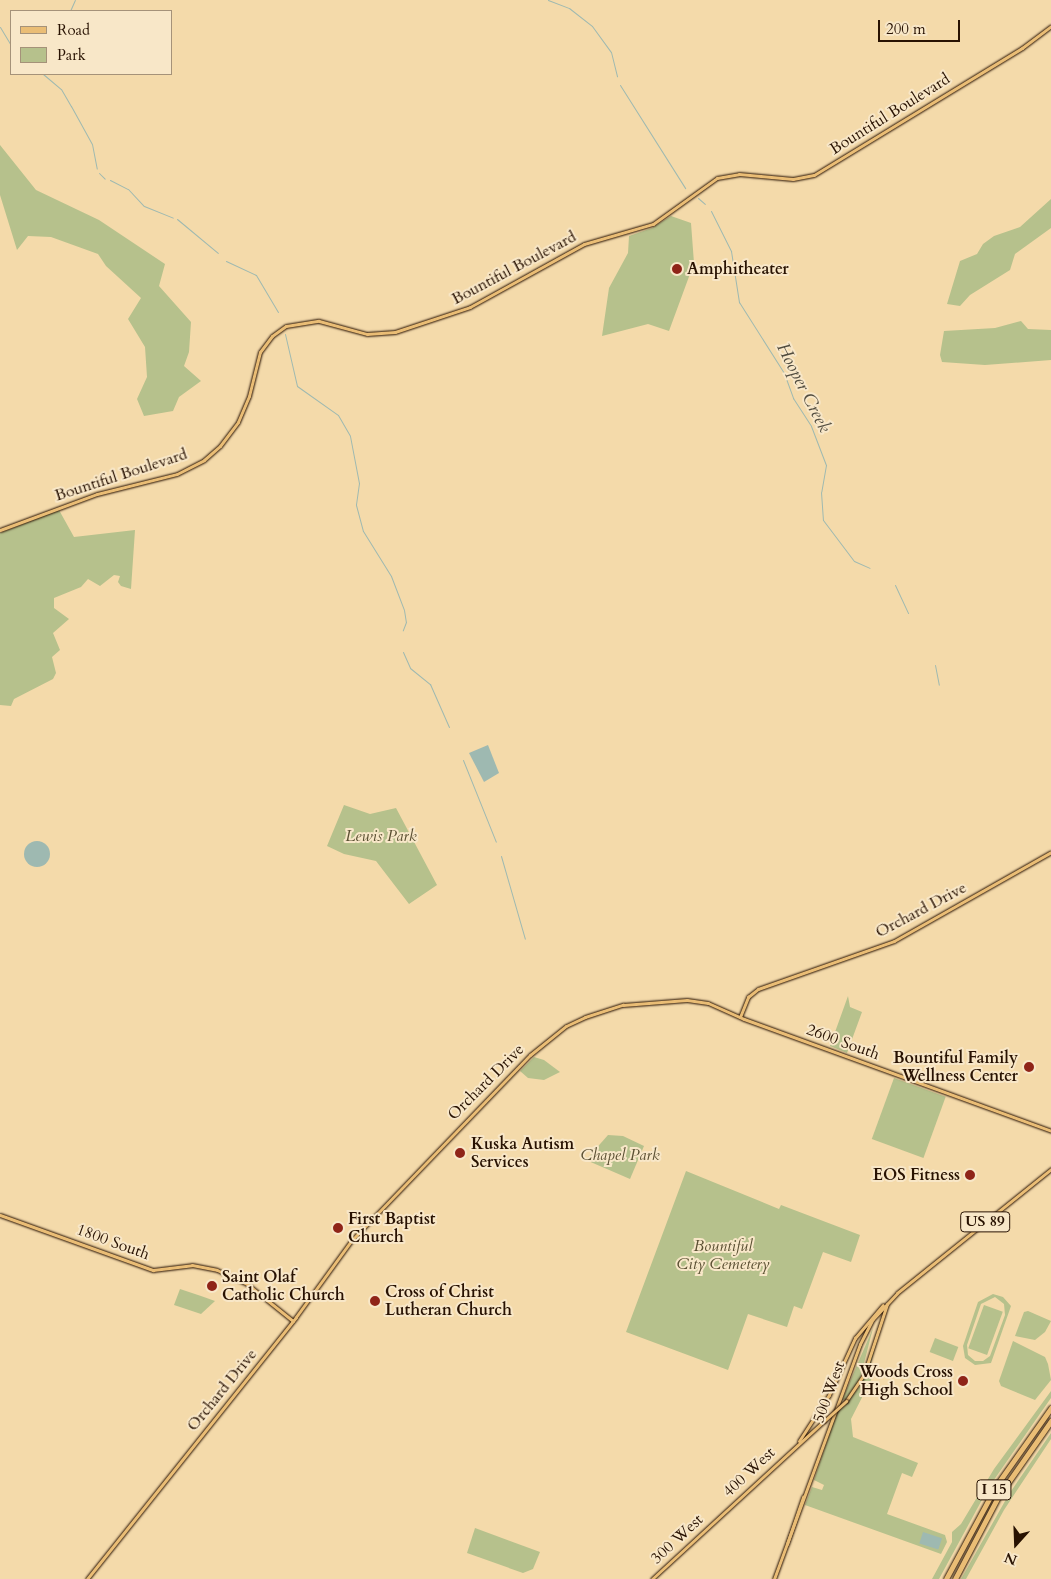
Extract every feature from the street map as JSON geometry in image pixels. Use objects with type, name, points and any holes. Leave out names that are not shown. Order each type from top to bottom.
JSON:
[{"type":"highway","name":"I 15","points":[[946,1579],[996,1486],[1051,1408]]},
{"type":"highway","name":"I 15","points":[[955,1579],[998,1497],[1051,1420]]},
{"type":"main road","name":"Bountiful Boulevard","points":[[0,530],[97,494],[176,474],[204,460],[234,429],[249,396],[261,349],[272,336],[286,326],[319,321],[379,334],[460,312],[575,248],[653,224],[718,178],[739,174],[793,180],[818,173],[1022,48],[1051,26]]},
{"type":"main road","name":"Orchard Drive","points":[[87,1579],[293,1321],[351,1241],[514,1070],[566,1026],[612,1007],[687,1000],[713,1004],[740,1017],[747,1000],[758,989],[894,941],[1051,852]]},
{"type":"main road","name":"2600 South","points":[[740,1017],[1051,1132]]},
{"type":"main road","name":"US 89","points":[[888,1301],[1051,1169]]},
{"type":"main road","name":"1800 South","points":[[0,1215],[151,1270],[192,1265],[216,1270],[251,1286],[293,1321]]},
{"type":"main road","points":[[796,1446],[846,1401],[860,1382],[888,1301]]},
{"type":"main road","points":[[796,1446],[829,1395],[855,1338],[876,1309],[888,1301]]},
{"type":"main road","name":"500 West","points":[[774,1579],[862,1338],[888,1301]]},
{"type":"main road","name":"400 West","points":[[719,1516],[796,1446]]},
{"type":"main road","name":"300 West","points":[[652,1579],[719,1516]]},
{"type":"green space","points":[[0,145],[36,190],[99,220],[165,264],[159,286],[191,322],[189,352],[184,366],[201,381],[179,397],[173,411],[144,416],[137,399],[147,377],[145,347],[128,319],[141,298],[106,266],[98,254],[51,237],[28,236],[17,250],[0,195]]},
{"type":"green space","points":[[1051,199],[1051,228],[1015,254],[1010,270],[970,295],[960,306],[947,304],[960,261],[977,254],[983,244],[994,236],[1020,227]]},
{"type":"green space","points":[[671,216],[691,223],[694,263],[669,331],[648,324],[602,336],[609,288],[628,253],[629,236],[652,228]]},
{"type":"green space","points":[[1021,321],[1028,329],[1051,330],[1051,360],[985,365],[942,362],[940,355],[944,331],[995,328]]},
{"type":"green space","points":[[59,510],[74,537],[135,530],[131,589],[121,586],[118,582],[120,576],[114,575],[100,586],[88,579],[81,587],[54,598],[54,608],[69,619],[53,633],[60,650],[52,657],[56,673],[53,679],[14,699],[11,706],[0,705],[0,533]]},
{"type":"green space","name":"Lewis Park","points":[[344,805],[370,814],[396,808],[437,885],[409,904],[376,861],[344,854],[327,846]]},
{"type":"green space","points":[[848,996],[850,1007],[862,1012],[847,1053],[830,1046]]},
{"type":"green space","points":[[534,1057],[544,1060],[560,1072],[544,1080],[528,1078],[520,1071]]},
{"type":"green space","points":[[894,1078],[946,1097],[923,1158],[872,1139]]},
{"type":"green space","name":"Chapel Park","points":[[608,1135],[623,1136],[644,1146],[630,1179],[586,1160]]},
{"type":"green space","name":"Bountiful City Cemetery","points":[[686,1171],[779,1209],[781,1205],[860,1235],[851,1262],[823,1252],[802,1309],[794,1306],[787,1327],[748,1314],[728,1370],[626,1332]]},
{"type":"green space","points":[[180,1289],[215,1301],[201,1314],[174,1305]]},
{"type":"green space","points":[[993,1294],[1003,1297],[1011,1306],[991,1363],[975,1365],[965,1358],[963,1346],[978,1302]],"holes":[[[995,1297],[1004,1304],[1005,1315],[990,1356],[983,1361],[975,1361],[968,1355],[967,1345],[981,1304]]]},
{"type":"green space","points":[[984,1305],[1003,1312],[987,1355],[968,1348]]},
{"type":"green space","points":[[1028,1311],[1051,1321],[1045,1332],[1035,1340],[1015,1336],[1024,1312]]},
{"type":"green space","points":[[883,1319],[869,1371],[874,1374],[851,1419],[853,1437],[918,1463],[912,1477],[902,1473],[887,1514],[945,1535],[947,1542],[941,1554],[805,1505],[812,1487],[822,1490],[824,1485],[814,1480],[833,1424],[837,1413],[861,1385]]},
{"type":"green space","points":[[873,1328],[860,1379],[846,1399],[842,1400]]},
{"type":"green space","points":[[935,1338],[958,1347],[953,1361],[930,1352]]},
{"type":"green space","points":[[1013,1341],[1045,1357],[1048,1364],[1051,1380],[1035,1400],[1001,1386],[999,1381]]},
{"type":"green space","points":[[1051,1391],[1051,1398],[989,1487],[939,1579],[932,1579],[952,1542],[952,1532],[961,1524],[994,1469]]},
{"type":"green space","points":[[1051,1433],[1051,1439],[1004,1510],[966,1579],[961,1579],[1009,1494]]},
{"type":"green space","points":[[475,1528],[540,1552],[533,1569],[523,1573],[467,1553]]},
{"type":"water","points":[[488,745],[499,773],[484,782],[469,753]]},
{"type":"water","points":[[37,841],[46,845],[50,854],[46,863],[37,867],[28,863],[24,854],[28,845]]},
{"type":"water","points":[[923,1532],[942,1538],[938,1550],[919,1543]]},
{"type":"waterway","points":[[70,10],[75,0]]},
{"type":"waterway","name":"Hooper Creek","points":[[548,0],[569,8],[592,26],[611,52],[617,76]]},
{"type":"waterway","points":[[0,27],[10,43]]},
{"type":"waterway","points":[[44,75],[61,89],[71,106],[92,144],[97,169]]},
{"type":"waterway","name":"Hooper Creek","points":[[620,85],[685,188]]},
{"type":"waterway","points":[[99,173],[105,179]]},
{"type":"waterway","points":[[110,180],[128,189],[144,206],[173,218]]},
{"type":"waterway","name":"Hooper Creek","points":[[698,198],[705,204]]},
{"type":"waterway","name":"Hooper Creek","points":[[711,211],[731,251],[739,302],[784,373],[793,398],[811,426],[826,465],[821,492],[823,520],[854,561],[870,568]]},
{"type":"waterway","points":[[177,219],[218,253]]},
{"type":"waterway","points":[[226,261],[256,275],[278,312]]},
{"type":"waterway","points":[[285,334],[297,386],[338,415],[350,436],[359,483],[356,505],[363,531],[391,576],[404,610],[406,622],[403,630]]},
{"type":"waterway","name":"Hooper Creek","points":[[895,585],[908,613]]},
{"type":"waterway","points":[[403,652],[410,668],[430,684],[449,727]]},
{"type":"waterway","name":"Hooper Creek","points":[[935,665],[939,685]]},
{"type":"waterway","points":[[463,760],[496,842]]},
{"type":"waterway","points":[[501,856],[525,939]]},
{"type":"place","name":"Amphitheater","points":[[677,269]]},
{"type":"place","name":"Bountiful Family Wellness Center","points":[[1029,1067]]},
{"type":"place","name":"Kuska Autism Services","points":[[460,1153]]},
{"type":"place","name":"EOS Fitness","points":[[970,1175]]},
{"type":"place","name":"First Baptist Church","points":[[338,1228]]},
{"type":"place","name":"Saint Olaf Catholic Church","points":[[212,1286]]},
{"type":"place","name":"Cross of Christ Lutheran Church","points":[[375,1301]]},
{"type":"place","name":"Woods Cross High School","points":[[963,1381]]}]
